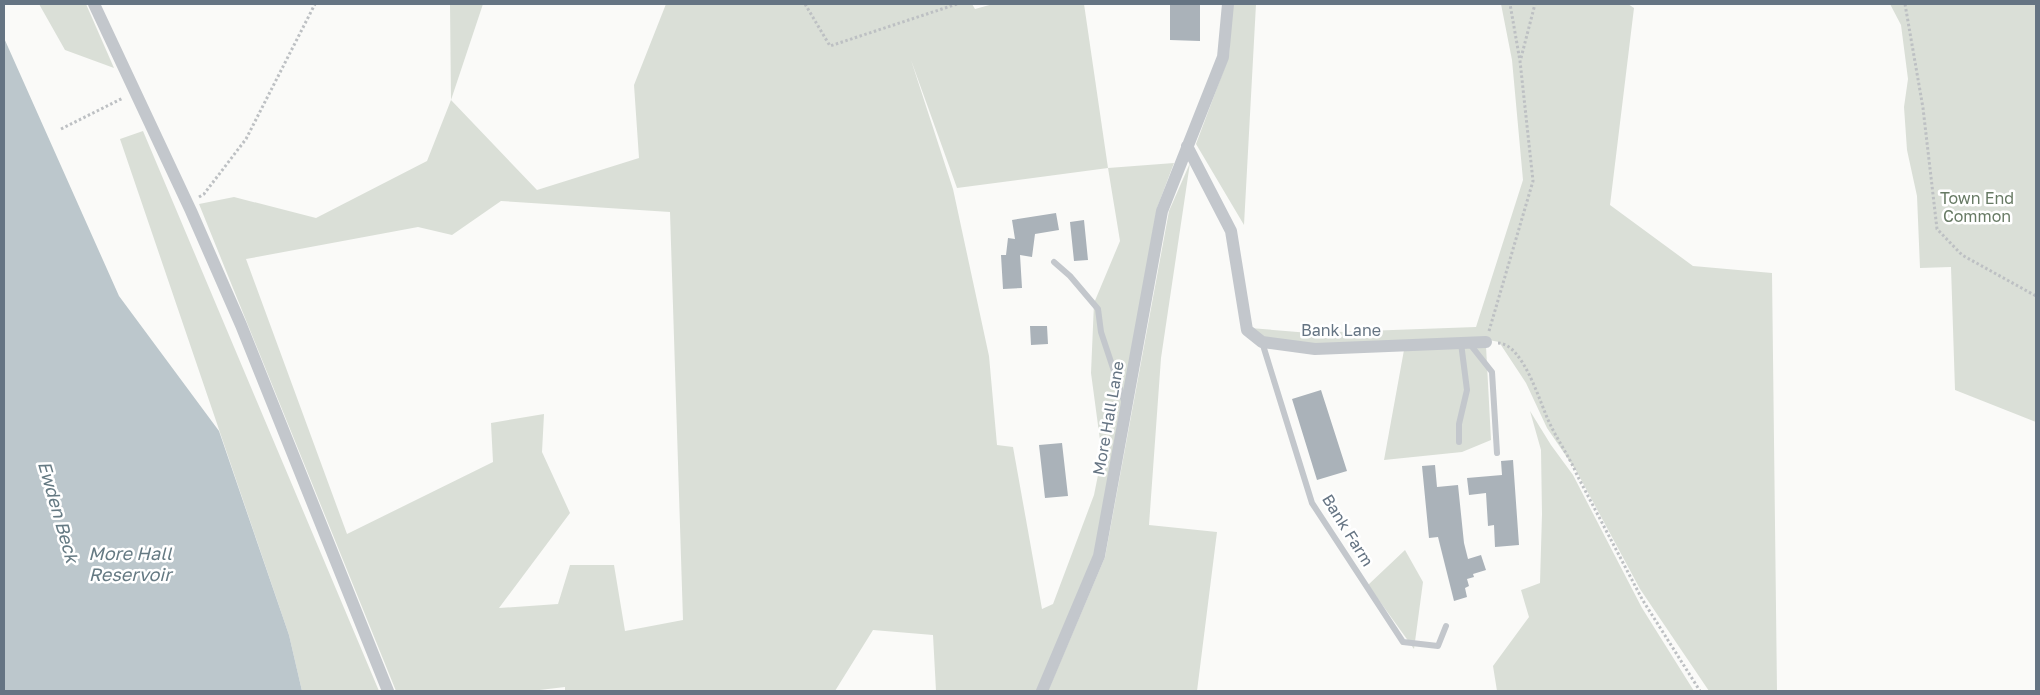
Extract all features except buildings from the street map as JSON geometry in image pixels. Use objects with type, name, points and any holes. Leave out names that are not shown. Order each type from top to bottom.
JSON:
[{"type":"street","points":[[94,4],[188,204],[245,335],[388,691]]},
{"type":"street","name":"More Hall Lane","points":[[1042,691],[1099,556],[1162,211],[1223,57],[1228,4]]},
{"type":"street","points":[[1188,146],[1230,231],[1247,330],[1262,342]]},
{"type":"street","name":"Bank Lane","points":[[1262,342],[1315,349],[1486,342]]},
{"type":"lane","points":[[1054,262],[1070,276],[1098,309],[1101,332],[1126,407]]},
{"type":"lane","name":"Bank Farm","points":[[1262,342],[1312,503],[1403,642],[1438,646],[1446,626]]},
{"type":"lane","points":[[1459,442],[1459,424],[1467,390],[1465,343]]},
{"type":"lane","points":[[1465,343],[1492,372],[1497,453]]},
{"type":"path","points":[[188,204],[204,194],[246,140],[315,4]]},
{"type":"path","points":[[806,4],[830,46],[956,4]]},
{"type":"path","points":[[1510,4],[1520,61],[1533,181],[1486,342],[1503,343],[1510,346],[1522,361],[1550,425],[1570,457],[1577,475],[1642,599],[1700,691]]},
{"type":"path","points":[[1520,61],[1535,4]]},
{"type":"path","points":[[1905,4],[1923,108],[1936,229],[1962,255],[2036,296]]},
{"type":"path","points":[[61,129],[135,92]]},
{"type":"green space","points":[[39,4],[86,4],[114,68],[65,50]]},
{"type":"green space","points":[[450,4],[483,4],[451,100]]},
{"type":"green space","points":[[666,4],[972,4],[975,9],[993,4],[1084,4],[1108,168],[1174,163],[1157,208],[1095,556],[1037,691],[936,691],[933,635],[873,630],[835,691],[565,691],[565,687],[531,691],[396,691],[199,204],[234,197],[316,218],[427,161],[451,100],[537,190],[639,158],[634,85]],"holes":[[[911,60],[957,188],[1108,168],[1120,241],[1094,303],[1091,373],[1102,455],[1094,495],[1053,604],[1042,609],[1013,447],[997,445],[989,356],[953,189]],[[501,201],[670,212],[683,620],[625,631],[614,565],[570,565],[558,604],[499,608],[570,513],[542,452],[544,414],[491,423],[493,462],[347,534],[246,259],[418,227],[452,235]]]},
{"type":"green space","points":[[1232,4],[1256,4],[1244,225],[1196,144],[1229,56]]},
{"type":"green space","points":[[1501,4],[1628,4],[1634,8],[1610,205],[1693,266],[1772,273],[1777,691],[1709,691],[1640,589],[1577,472],[1547,428],[1526,383],[1499,342],[1484,339],[1316,346],[1265,340],[1250,328],[1310,333],[1476,327],[1523,180],[1512,60]]},
{"type":"green space","name":"Town End Common","points":[[1890,4],[2036,4],[2036,422],[1955,390],[1951,267],[1920,268],[1917,196],[1907,150],[1904,107],[1908,79],[1901,25]]},
{"type":"green space","points":[[143,131],[379,691],[302,691],[289,635],[120,139]]},
{"type":"green space","points":[[1190,163],[1161,358],[1149,525],[1217,532],[1197,691],[1048,691],[1105,557],[1169,211]]},
{"type":"green space","points":[[1486,346],[1491,440],[1462,452],[1384,460],[1404,350]]},
{"type":"green space","points":[[1530,411],[1551,445],[1573,475],[1642,608],[1694,691],[1497,691],[1493,666],[1529,617],[1521,590],[1540,583],[1541,450]]},
{"type":"green space","points":[[1405,550],[1423,582],[1414,649],[1368,585]]},
{"type":"water","name":"More Hall Reservoir","points":[[4,38],[119,296],[219,431],[289,635],[302,691],[4,691]]},
{"type":"water label","name":"Ewden Beck","points":[[58,512]]}]
